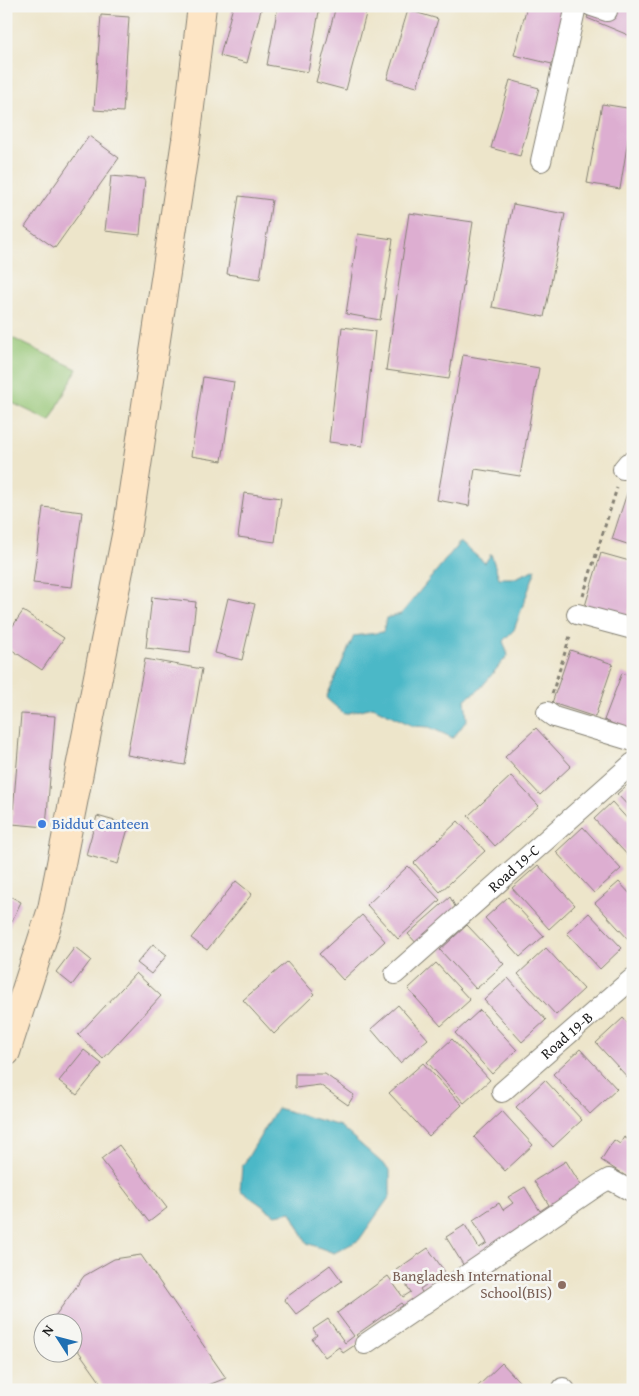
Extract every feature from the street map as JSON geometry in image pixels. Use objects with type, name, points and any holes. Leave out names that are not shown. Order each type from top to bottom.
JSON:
[{"type":"street","points":[[6,1052],[52,909],[128,525],[183,159],[202,6]]},
{"type":"street","points":[[541,161],[576,6]]},
{"type":"street","points":[[577,614],[633,629]]},
{"type":"street","points":[[547,712],[554,717],[633,741]]},
{"type":"street","name":"Road 19-C","points":[[395,974],[633,763]]},
{"type":"street","name":"Road 19-B","points":[[502,1092],[633,978]]},
{"type":"street","points":[[365,1344],[600,1184],[609,1179],[633,1192]]},
{"type":"path","points":[[547,712],[577,614],[628,466]]},
{"type":"green space","points":[[6,335],[77,369],[50,421],[6,400]]},
{"type":"water","points":[[460,542],[485,563],[491,554],[499,578],[515,578],[536,569],[514,630],[503,641],[508,655],[479,690],[465,699],[467,720],[453,738],[429,727],[413,726],[373,707],[344,714],[326,698],[354,636],[383,632],[386,618],[401,614]]},
{"type":"water","points":[[277,1108],[340,1126],[390,1170],[390,1196],[359,1240],[334,1253],[307,1243],[291,1212],[275,1215],[240,1190],[242,1167]]},
{"type":"building","points":[[233,6],[262,6],[247,63],[220,56]]},
{"type":"building","points":[[278,6],[320,6],[308,72],[267,65]]},
{"type":"building","points":[[336,6],[368,6],[346,90],[316,82]]},
{"type":"building","points":[[527,6],[567,6],[552,64],[514,55]]},
{"type":"building","points":[[592,6],[633,7],[633,37],[587,18]]},
{"type":"building","points":[[408,10],[438,19],[417,87],[387,79]]},
{"type":"building","points":[[101,15],[129,17],[123,112],[94,110]]},
{"type":"building","points":[[510,80],[539,88],[520,156],[491,148]]},
{"type":"building","points":[[602,104],[633,109],[620,189],[587,183]]},
{"type":"building","points":[[89,136],[119,158],[55,248],[25,227]]},
{"type":"building","points":[[111,176],[145,179],[140,235],[105,231]]},
{"type":"building","points":[[239,196],[272,200],[260,279],[227,274]]},
{"type":"building","points":[[513,204],[565,214],[544,317],[492,307]]},
{"type":"building","points":[[409,213],[473,222],[449,379],[386,370]]},
{"type":"building","points":[[358,234],[393,239],[380,320],[346,314]]},
{"type":"building","points":[[342,327],[375,331],[362,446],[329,442]]},
{"type":"building","points":[[463,355],[539,368],[520,476],[475,469],[469,506],[437,500]]},
{"type":"building","points":[[203,377],[234,382],[222,461],[191,456]]},
{"type":"building","points":[[630,484],[633,484],[633,546],[612,539]]},
{"type":"building","points":[[244,493],[281,498],[275,542],[238,537]]},
{"type":"building","points":[[43,507],[82,512],[72,587],[33,583]]},
{"type":"building","points":[[601,553],[633,562],[633,597],[627,617],[585,606]]},
{"type":"building","points":[[152,597],[196,602],[190,653],[146,648]]},
{"type":"building","points":[[228,598],[255,604],[242,660],[215,653]]},
{"type":"building","points":[[23,611],[64,638],[42,670],[6,646],[6,636]]},
{"type":"building","points":[[570,650],[613,664],[595,717],[552,703]]},
{"type":"building","points":[[145,659],[202,669],[185,765],[127,755]]},
{"type":"building","points":[[622,673],[633,677],[633,732],[604,720]]},
{"type":"building","points":[[21,714],[55,716],[46,827],[12,824]]},
{"type":"building","points":[[536,728],[571,766],[540,795],[505,757]]},
{"type":"building","points":[[511,776],[539,806],[495,846],[468,816]]},
{"type":"building","points":[[633,780],[633,811],[617,794]]},
{"type":"building","points":[[612,802],[633,825],[631,859],[594,819]]},
{"type":"building","points":[[97,816],[129,825],[118,864],[86,855]]},
{"type":"building","points":[[458,821],[485,851],[440,892],[414,863]]},
{"type":"building","points":[[583,827],[621,869],[594,893],[556,852]]},
{"type":"building","points":[[538,865],[575,905],[549,929],[512,888]]},
{"type":"building","points":[[408,866],[440,900],[398,939],[367,905]]},
{"type":"building","points":[[236,881],[252,894],[207,950],[191,938]]},
{"type":"building","points":[[619,882],[633,897],[633,936],[629,940],[595,903]]},
{"type":"building","points":[[6,894],[21,902],[6,933]]},
{"type":"building","points":[[450,897],[458,912],[419,946],[408,934]]},
{"type":"building","points":[[508,897],[544,936],[520,957],[485,918]]},
{"type":"building","points":[[589,913],[622,948],[600,969],[567,933]]},
{"type":"building","points":[[362,915],[385,941],[343,980],[319,954]]},
{"type":"building","points":[[467,925],[504,964],[476,989],[440,950]]},
{"type":"building","points":[[153,944],[167,955],[151,974],[137,963]]},
{"type":"building","points":[[75,947],[91,960],[72,985],[56,972]]},
{"type":"building","points":[[546,948],[584,989],[556,1015],[518,974]]},
{"type":"building","points":[[287,962],[315,994],[274,1034],[243,1000]]},
{"type":"building","points":[[436,963],[470,1000],[441,1026],[408,989]]},
{"type":"building","points":[[136,973],[161,996],[103,1059],[78,1035]]},
{"type":"building","points":[[508,978],[546,1020],[522,1042],[484,1000]]},
{"type":"building","points":[[398,1005],[428,1039],[400,1063],[371,1029]]},
{"type":"building","points":[[480,1010],[517,1050],[492,1074],[455,1033]]},
{"type":"building","points":[[623,1018],[633,1029],[633,1077],[630,1080],[596,1043]]},
{"type":"building","points":[[452,1039],[490,1080],[464,1103],[427,1062]]},
{"type":"building","points":[[580,1049],[617,1089],[590,1114],[553,1074]]},
{"type":"building","points":[[84,1050],[102,1064],[77,1095],[59,1081]]},
{"type":"building","points":[[423,1063],[462,1105],[429,1136],[389,1093]]},
{"type":"building","points":[[295,1074],[325,1074],[354,1095],[348,1105],[320,1085],[295,1088]]},
{"type":"building","points":[[545,1080],[582,1120],[553,1147],[516,1107]]},
{"type":"building","points":[[502,1111],[533,1145],[505,1171],[474,1137]]},
{"type":"building","points":[[624,1137],[633,1143],[633,1181],[601,1160],[614,1140],[620,1144]]},
{"type":"building","points":[[119,1145],[167,1208],[149,1222],[101,1159]]},
{"type":"building","points":[[566,1161],[584,1190],[464,1266],[446,1237],[465,1225],[479,1248],[487,1243],[473,1220],[499,1203],[503,1210],[513,1203],[508,1197],[525,1187],[540,1211],[549,1205],[534,1181]]},
{"type":"building","points":[[428,1248],[445,1272],[420,1289],[425,1297],[407,1310],[401,1303],[356,1335],[361,1341],[343,1353],[339,1347],[325,1357],[312,1339],[317,1335],[313,1329],[328,1319],[345,1343],[354,1336],[337,1313],[388,1276],[403,1297],[411,1292],[396,1270]]},
{"type":"building","points":[[141,1255],[226,1378],[196,1390],[106,1390],[82,1356],[82,1314],[56,1314],[84,1276],[114,1259]]},
{"type":"building","points":[[330,1265],[342,1281],[296,1314],[284,1299]]},
{"type":"building","points":[[502,1363],[527,1390],[474,1390]]},
{"type":"place","name":"Biddut Canteen","points":[[42,824]]},
{"type":"place","name":"Bangladesh International School(BIS)","points":[[562,1285]]}]
